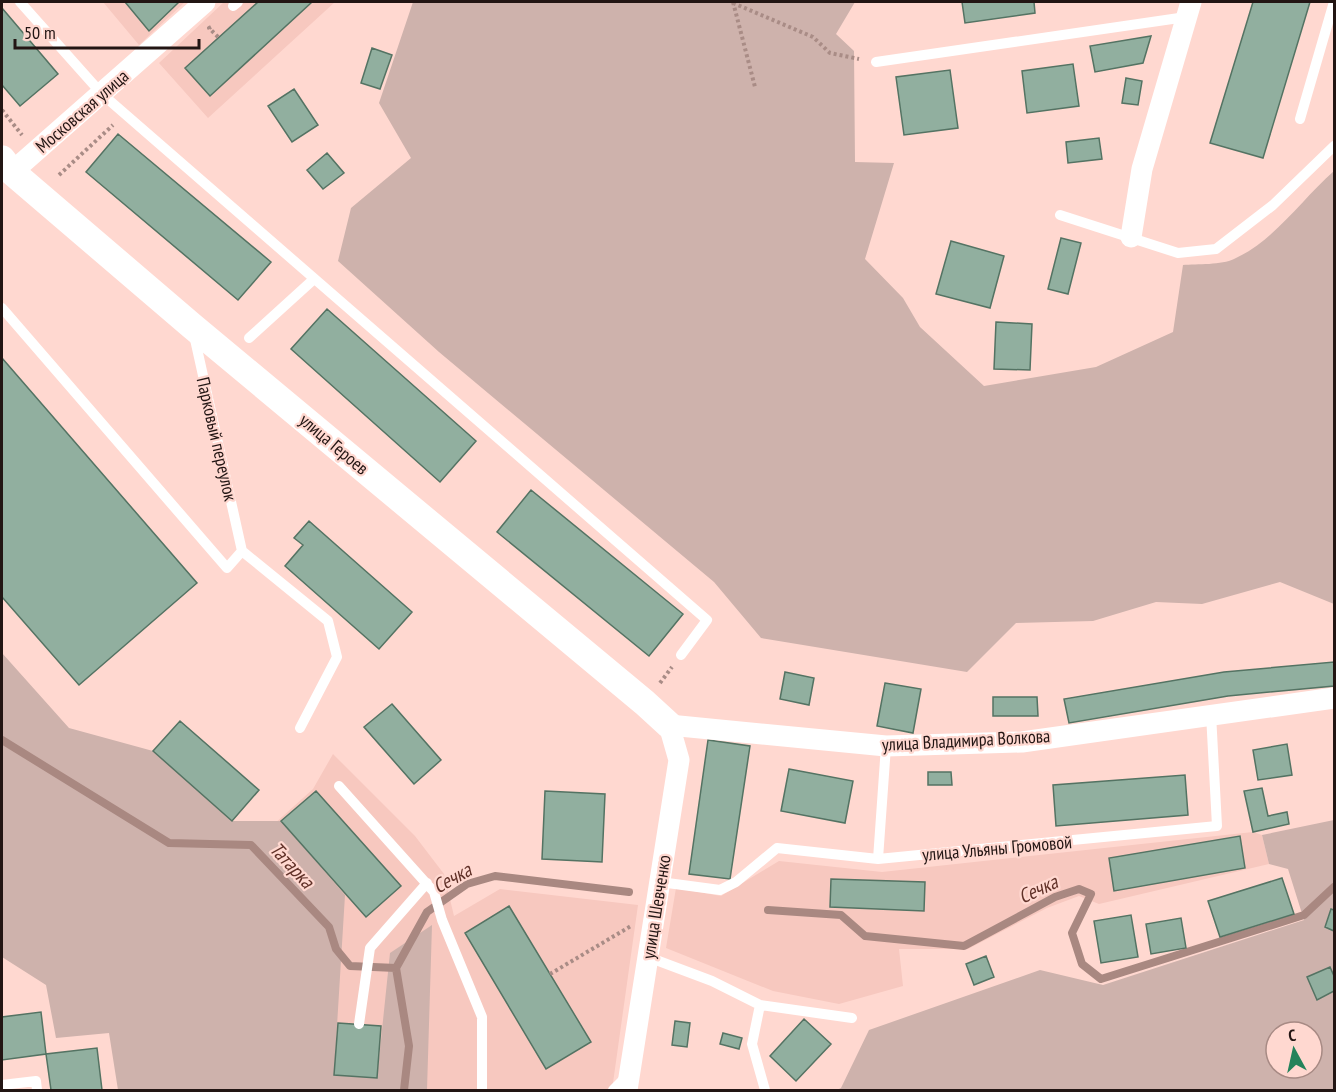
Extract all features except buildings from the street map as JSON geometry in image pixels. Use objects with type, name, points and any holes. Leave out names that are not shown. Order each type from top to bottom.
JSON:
[{"type":"street","name":"Московская улица","points":[[7,166],[102,94],[205,2]]},
{"type":"street","points":[[1131,237],[1142,169],[1189,9]]},
{"type":"street","name":"улица Героев","points":[[7,166],[192,326],[669,725]]},
{"type":"street","name":"улица Владимира Волкова","points":[[669,725],[886,746],[1022,742],[1335,698]]},
{"type":"street","name":"улица Шевченко","points":[[629,1081],[679,760],[669,725]]},
{"type":"lane","points":[[20,2],[102,94],[708,620],[681,655]]},
{"type":"lane","points":[[1300,119],[1334,2]]},
{"type":"lane","points":[[876,62],[1189,9]]},
{"type":"lane","points":[[1060,215],[1178,253],[1216,249],[1274,205],[1335,146]]},
{"type":"lane","points":[[249,338],[315,279]]},
{"type":"lane","points":[[2,308],[227,568],[242,551],[328,621],[337,657],[300,728]]},
{"type":"lane","name":"Парковый переулок","points":[[192,326],[242,551]]},
{"type":"lane","name":"улица Ульяны Громовой","points":[[660,882],[720,890],[736,882],[777,848],[878,859],[1217,826],[1211,714]]},
{"type":"lane","points":[[878,859],[886,746]]},
{"type":"lane","points":[[339,786],[434,892],[442,920],[482,1017],[482,1090]]},
{"type":"lane","points":[[359,1024],[370,948],[427,883]]},
{"type":"lane","points":[[648,957],[712,981],[760,1005],[852,1018]]},
{"type":"lane","points":[[760,1005],[752,1044],[765,1090]]},
{"type":"lane","points":[[2,1085],[36,1081],[37,1090]]},
{"type":"lane","points":[[612,1090],[629,1081]]},
{"type":"path","points":[[733,2],[813,37],[830,53],[876,62]]},
{"type":"path","points":[[733,2],[755,87]]},
{"type":"path","points":[[58,175],[125,114]]},
{"type":"path","points":[[645,703],[681,655]]},
{"type":"path","points":[[550,974],[635,924]]},
{"type":"shaded area","points":[[103,2],[185,2],[139,45]]},
{"type":"shaded area","points":[[224,2],[335,2],[208,118],[159,63]]},
{"type":"shaded area","points":[[413,2],[855,2],[836,34],[854,51],[855,162],[894,163],[865,259],[903,298],[920,327],[984,386],[1096,367],[1173,332],[1183,265],[1223,262],[1249,251],[1275,230],[1334,171],[1334,604],[1280,582],[1202,604],[1156,602],[1093,621],[1016,623],[967,672],[761,638],[714,582],[439,352],[338,261],[351,208],[411,158],[379,103]]},
{"type":"shaded area","points":[[2,653],[69,728],[153,751],[232,821],[281,821],[345,895],[334,1075],[377,1078],[390,953],[432,925],[427,1090],[118,1090],[109,1033],[56,1038],[46,985],[2,957]]},
{"type":"shaded area","points":[[333,754],[415,836],[444,874],[454,916],[500,889],[638,905],[612,1090],[331,1090],[263,834],[313,789]]},
{"type":"shaded area","points":[[1334,820],[1334,1090],[837,1090],[841,1088],[869,1030],[1040,970],[1103,985],[1304,920],[1288,869],[1269,864],[1262,835]]},
{"type":"shaded area","points":[[1253,832],[1262,835],[1269,864],[1099,904],[1079,896],[1047,908],[968,949],[899,949],[903,986],[839,1004],[773,991],[666,948],[676,888],[721,896],[779,861],[882,872]]},
{"type":"waterway","name":"Татарка","points":[[2,740],[169,843],[251,845],[329,927],[336,949],[350,966],[396,968]]},
{"type":"waterway","name":"Сечка","points":[[396,968],[427,912],[467,884],[495,876],[629,892]]},
{"type":"waterway","name":"Сечка","points":[[768,910],[841,915],[865,936],[964,946],[1055,897],[1079,889],[1091,894],[1072,933],[1082,964],[1101,979],[1304,915],[1334,887]]},
{"type":"waterway","name":"Татарка","points":[[396,968],[409,1046],[404,1090]]}]
